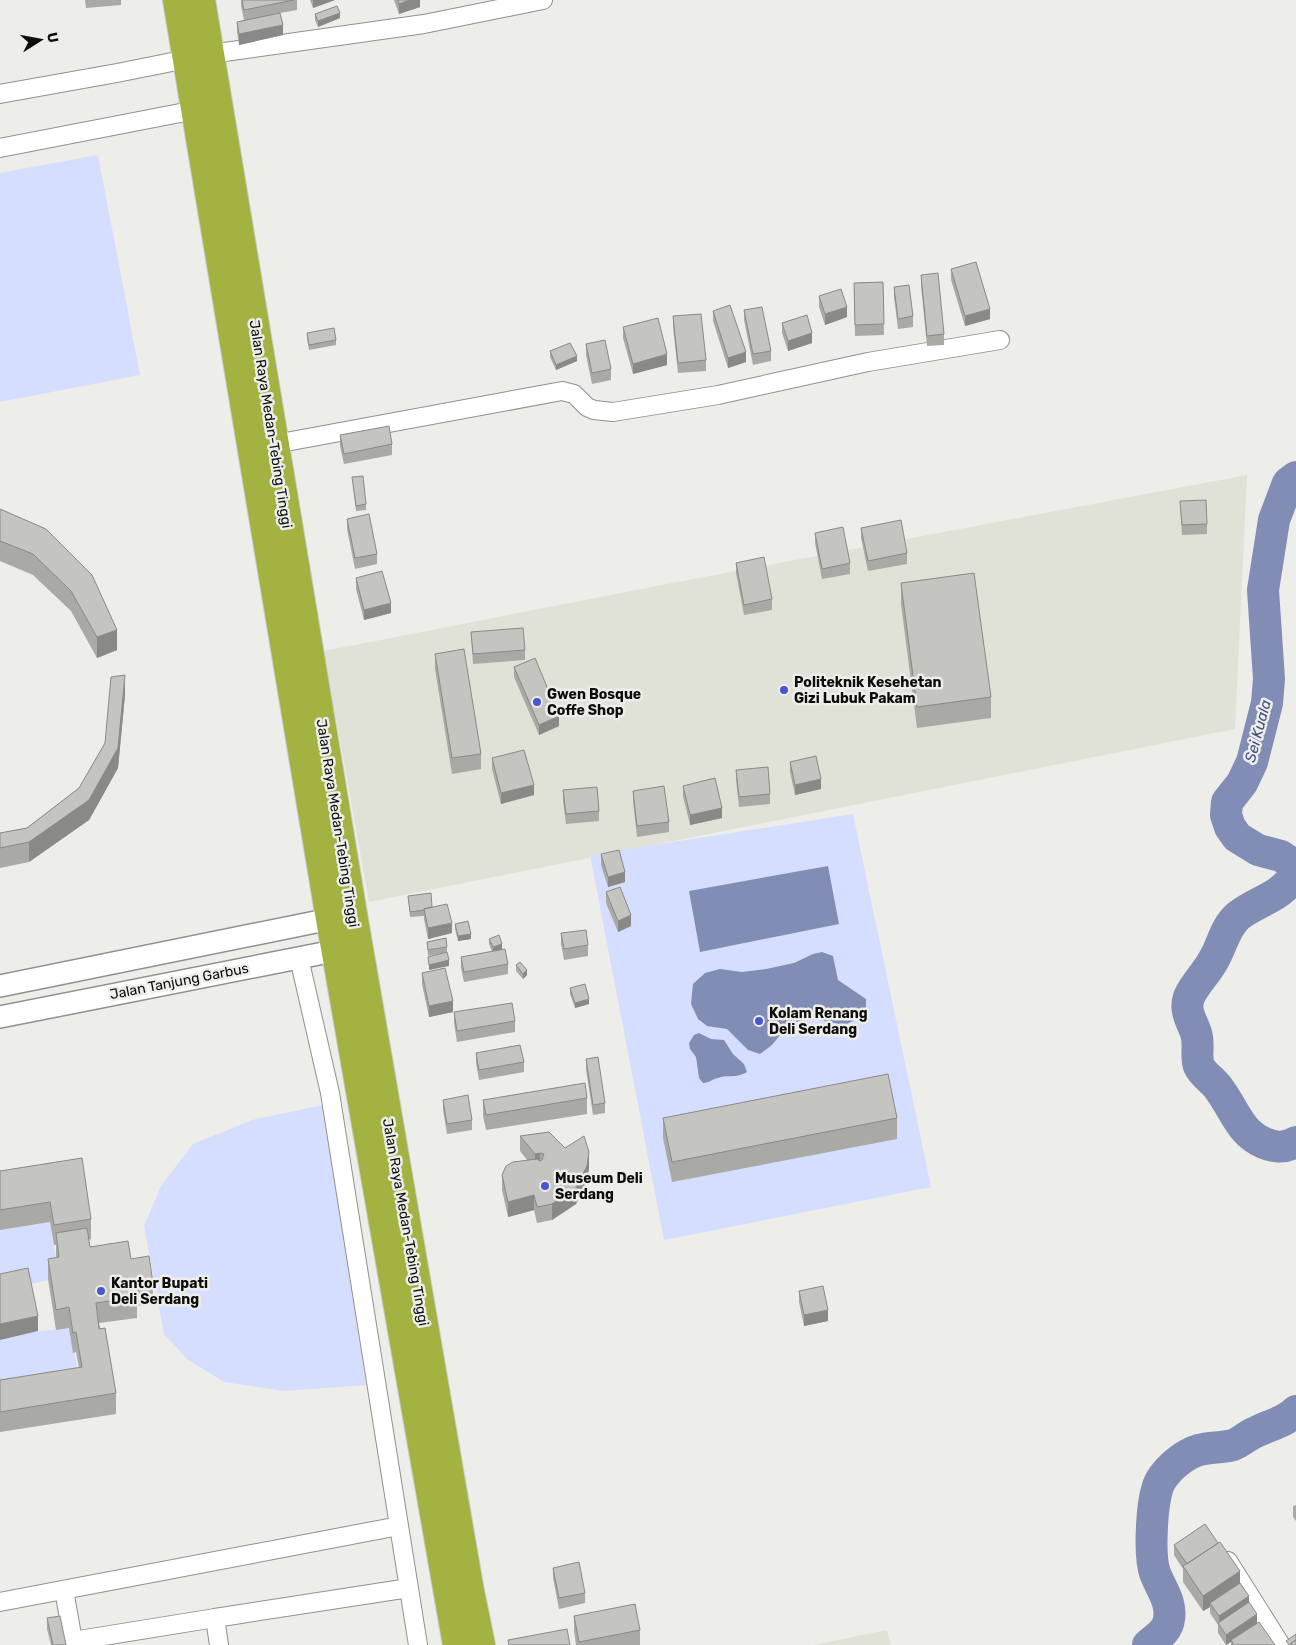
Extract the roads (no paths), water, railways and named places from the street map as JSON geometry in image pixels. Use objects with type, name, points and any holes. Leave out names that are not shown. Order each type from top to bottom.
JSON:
[{"type":"highway","name":"Jalan Raya Medan-Tebing Tinggi","points":[[178,0],[199,61],[206,101],[342,917],[457,1645]]},
{"type":"highway","name":"Jalan Raya Medan-Tebing Tinggi","points":[[199,61],[201,0]]},
{"type":"highway","name":"Jalan Raya Medan-Tebing Tinggi","points":[[206,101],[275,444],[342,917]]},
{"type":"highway","name":"Jalan Raya Medan-Tebing Tinggi","points":[[347,948],[408,1235],[481,1645]]},
{"type":"street","points":[[0,94],[424,24],[543,0]]},
{"type":"street","points":[[0,148],[206,101]]},
{"type":"street","points":[[275,444],[562,391],[574,394],[587,407],[594,410],[613,412],[718,395],[868,362],[1000,340]]},
{"type":"street","points":[[0,986],[342,917]]},
{"type":"street","name":"Jalan Tanjung Garbus","points":[[0,1017],[347,948]]},
{"type":"street","points":[[299,958],[330,1093],[418,1645]]},
{"type":"street","points":[[0,1602],[399,1526]]},
{"type":"street","points":[[1221,1549],[1281,1645]]},
{"type":"street","points":[[64,1590],[74,1643],[215,1618],[409,1588]]},
{"type":"street","points":[[215,1618],[219,1645]]},
{"type":"waterway","name":"Sei Kuala","points":[[1296,477],[1288,483],[1274,520],[1263,590],[1269,679],[1267,703],[1252,762],[1242,783],[1227,802],[1226,815],[1230,827],[1237,837],[1258,850],[1281,856],[1291,863],[1295,874],[1276,894],[1234,920],[1217,954],[1189,997],[1187,1007],[1197,1037],[1199,1066],[1225,1097],[1243,1127],[1268,1145],[1284,1146],[1296,1142]]},
{"type":"waterway","name":"Sei Kuala","points":[[1148,1645],[1166,1627],[1170,1613],[1155,1573],[1152,1553],[1155,1498],[1164,1475],[1183,1458],[1194,1452],[1233,1445],[1253,1433],[1282,1421],[1296,1411]]},
{"type":"place","name":"Politeknik Kesehetan Gizi Lubuk Pakam","points":[[784,690]]},
{"type":"place","name":"Gwen Bosque Coffe Shop","points":[[537,702]]},
{"type":"place","name":"Kolam Renang Deli Serdang","points":[[759,1021]]},
{"type":"place","name":"Museum Deli Serdang","points":[[545,1186]]},
{"type":"place","name":"Kantor Bupati Deli Serdang","points":[[101,1291]]}]
